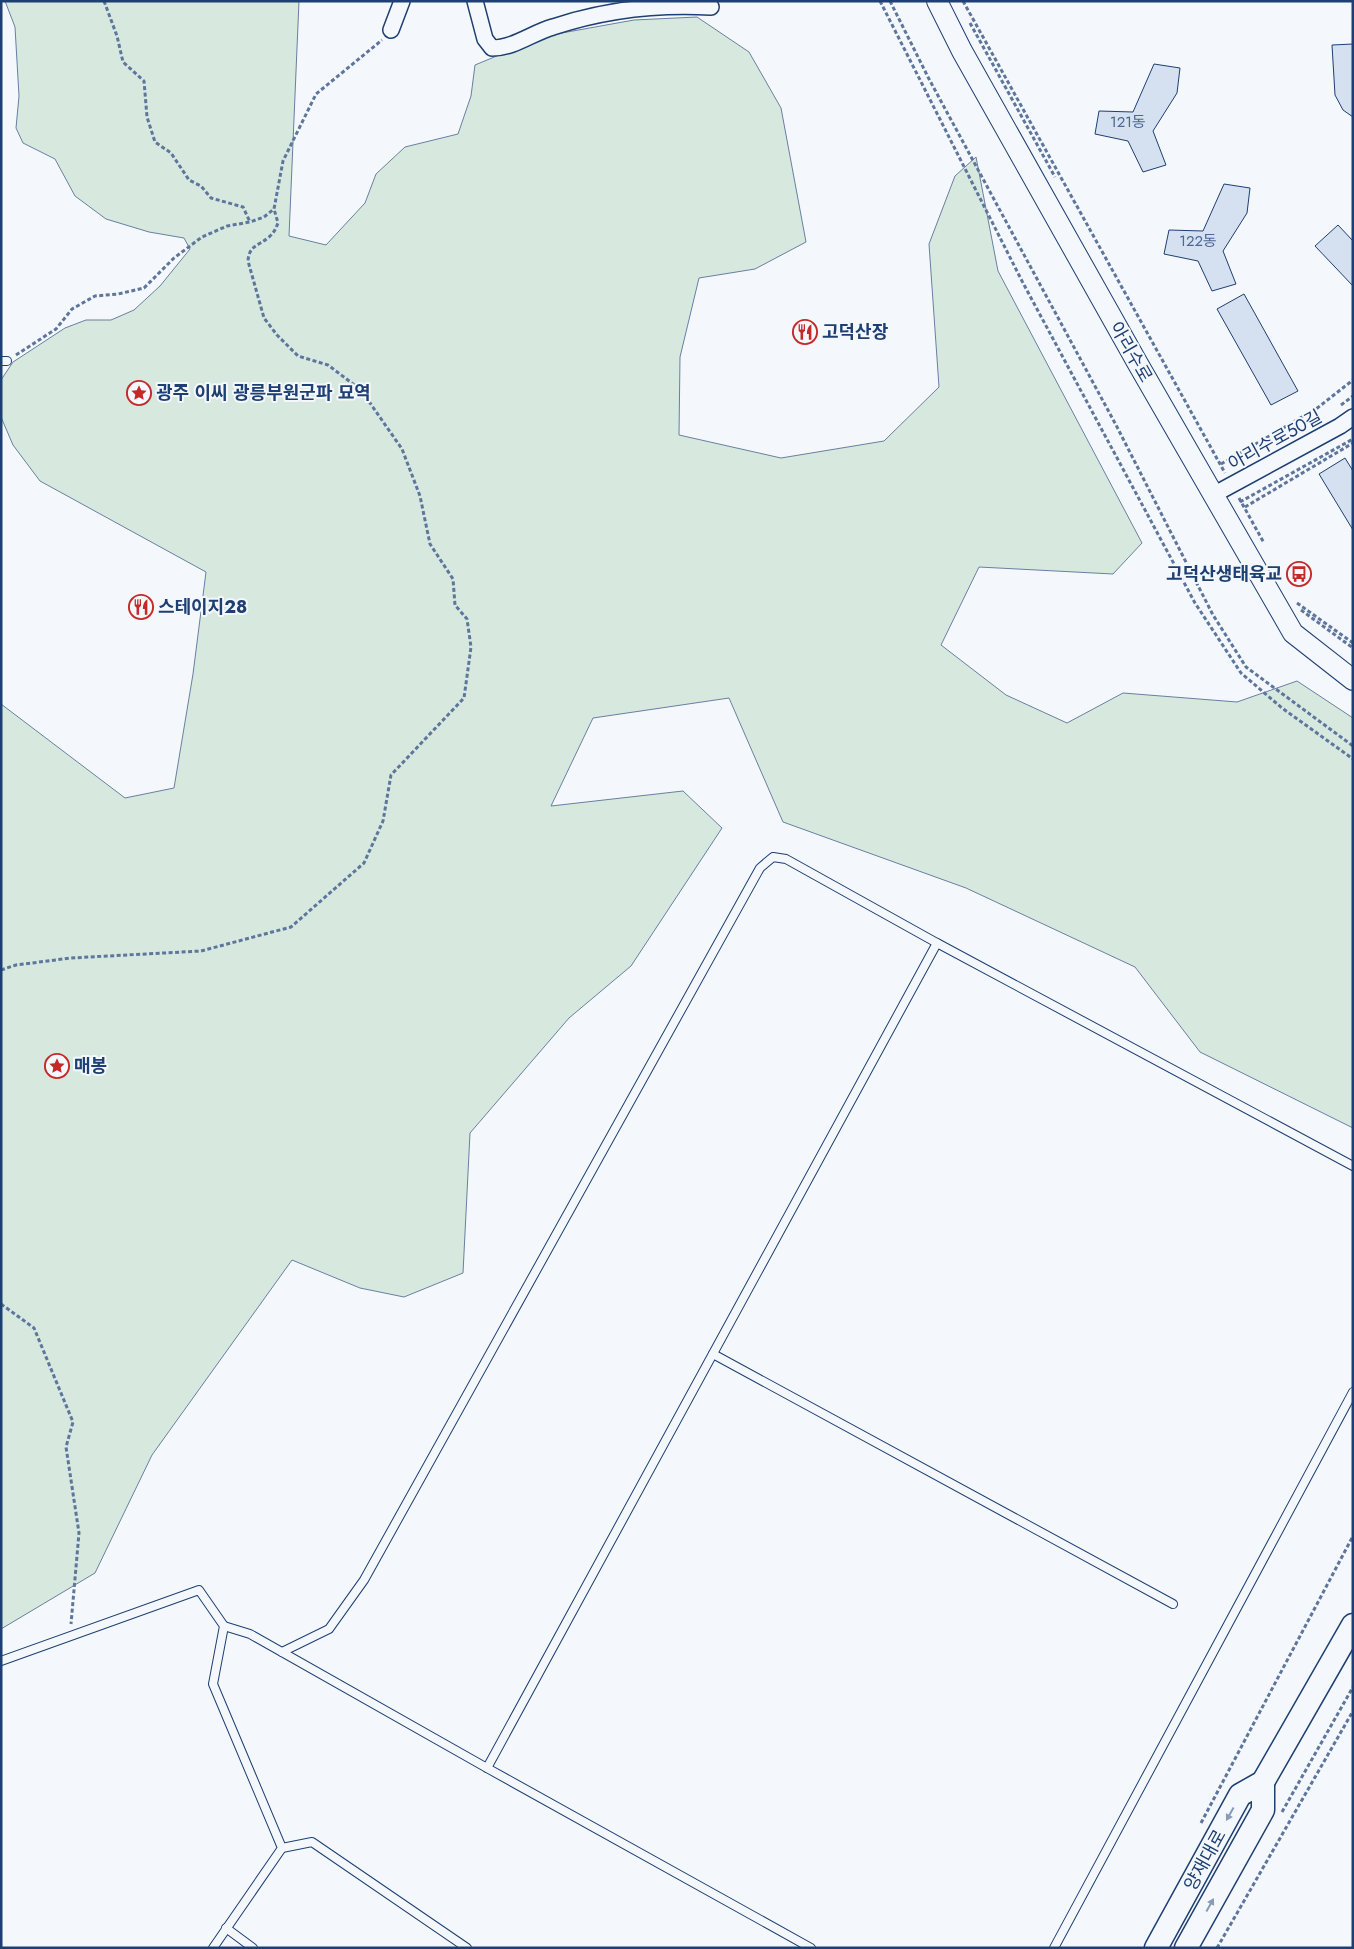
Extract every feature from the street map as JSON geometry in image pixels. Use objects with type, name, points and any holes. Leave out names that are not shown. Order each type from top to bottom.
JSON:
[{"type":"main road","name":"아리수로","points":[[937,1],[967,60],[1224,489],[1293,633],[1353,680]]},
{"type":"main road","name":"양재대로","points":[[1186,1948],[1263,1810],[1263,1782],[1353,1626]]},
{"type":"main road","name":"양재대로","points":[[1156,1948],[1240,1795],[1263,1782]]},
{"type":"street","points":[[391,30],[402,1]]},
{"type":"street","points":[[475,1],[484,39],[492,48],[506,48],[552,27],[599,14],[679,5],[711,7]]},
{"type":"street","name":"아리수로50길","points":[[1224,489],[1340,426],[1353,416]]},
{"type":"lane","points":[[282,1652],[329,1629],[364,1580],[760,868],[773,857],[786,859],[937,943],[1353,1166]]},
{"type":"lane","points":[[487,1768],[937,943]]},
{"type":"lane","points":[[713,1354],[1173,1604]]},
{"type":"lane","points":[[1054,1948],[1353,1392]]},
{"type":"lane","points":[[1,1661],[199,1590],[224,1626],[250,1634],[811,1948]]},
{"type":"lane","points":[[224,1626],[213,1684],[282,1848]]},
{"type":"lane","points":[[212,1948],[282,1848],[312,1842],[467,1948]]},
{"type":"lane","points":[[226,1928],[253,1948]]},
{"type":"path","points":[[104,1],[124,62],[144,80],[147,117],[155,142],[171,153],[189,180],[201,186],[211,198],[243,207],[250,222]]},
{"type":"path","points":[[880,1],[1023,283],[1195,603],[1241,673],[1282,708],[1353,759]]},
{"type":"path","points":[[890,1],[934,87],[1116,425],[1213,615],[1246,667],[1353,746]]},
{"type":"path","points":[[958,1],[1224,489],[1237,504],[1260,545]]},
{"type":"path","points":[[963,1],[1221,464],[1224,489],[1241,502],[1268,550]]},
{"type":"path","points":[[1,970],[16,965],[71,958],[201,951],[291,927],[364,863],[383,821],[391,776],[464,698],[471,647],[467,619],[455,605],[453,579],[430,544],[420,496],[402,449],[362,390],[328,365],[298,356],[277,335],[264,318],[248,261],[252,248],[273,233],[278,223],[274,209],[283,162],[316,94],[380,43],[391,30]]},
{"type":"path","points":[[4,361],[56,329],[72,309],[95,296],[118,294],[144,288],[174,258],[202,237],[228,226],[264,217],[274,209]]},
{"type":"path","points":[[1221,464],[1316,409],[1353,380]]},
{"type":"path","points":[[1237,504],[1353,439]]},
{"type":"path","points":[[1244,507],[1353,443]]},
{"type":"path","points":[[1353,644],[1294,602],[1353,648]]},
{"type":"path","points":[[1,1304],[34,1328],[73,1422],[66,1447],[79,1534],[69,1638]]},
{"type":"path","points":[[1200,1825],[1353,1536]]},
{"type":"path","points":[[1217,1948],[1353,1711]]},
{"type":"shaded area","points":[[5,1],[299,1],[289,236],[326,245],[365,203],[376,174],[405,147],[458,134],[471,96],[475,65],[545,36],[634,20],[697,17],[749,52],[781,108],[806,242],[755,269],[699,278],[680,357],[679,435],[781,458],[884,441],[939,387],[929,244],[955,176],[976,157],[998,271],[1142,543],[1113,574],[979,567],[941,645],[1006,695],[1067,723],[1123,693],[1237,702],[1297,681],[1353,718],[1353,1128],[1200,1052],[1135,967],[966,888],[783,822],[729,698],[593,718],[551,806],[683,791],[722,828],[631,966],[569,1018],[470,1133],[463,1273],[404,1297],[360,1288],[292,1260],[152,1455],[95,1573],[1,1629],[1,704],[125,798],[174,788],[193,674],[206,572],[40,481],[13,445],[1,417],[1,380],[13,362],[65,328],[86,320],[111,320],[134,310],[160,286],[190,249],[184,238],[149,232],[106,219],[75,196],[55,159],[23,143],[16,128],[19,96],[15,27]]},
{"type":"building","points":[[1353,44],[1353,117],[1343,110],[1335,95],[1332,45]]},
{"type":"building","points":[[1154,64],[1180,68],[1177,93],[1153,131],[1166,165],[1143,172],[1128,141],[1095,134],[1099,111],[1133,112]]},
{"type":"building","points":[[1224,184],[1250,188],[1247,213],[1223,251],[1236,284],[1212,291],[1198,261],[1164,254],[1169,230],[1203,231]]},
{"type":"building","points":[[1338,225],[1353,241],[1353,286],[1315,246]]},
{"type":"building","points":[[1244,294],[1298,391],[1271,405],[1217,309]]},
{"type":"building","points":[[1345,458],[1353,471],[1353,530],[1319,474]]},
{"type":"place","name":"고덕산장","points":[[805,332]]},
{"type":"place","name":"광주 이씨 광릉부원군파 묘역","points":[[139,393]]},
{"type":"place","name":"고덕산생태육교","points":[[1299,574]]},
{"type":"place","name":"스테이지28","points":[[141,607]]},
{"type":"place","name":"매봉","points":[[57,1066]]}]
